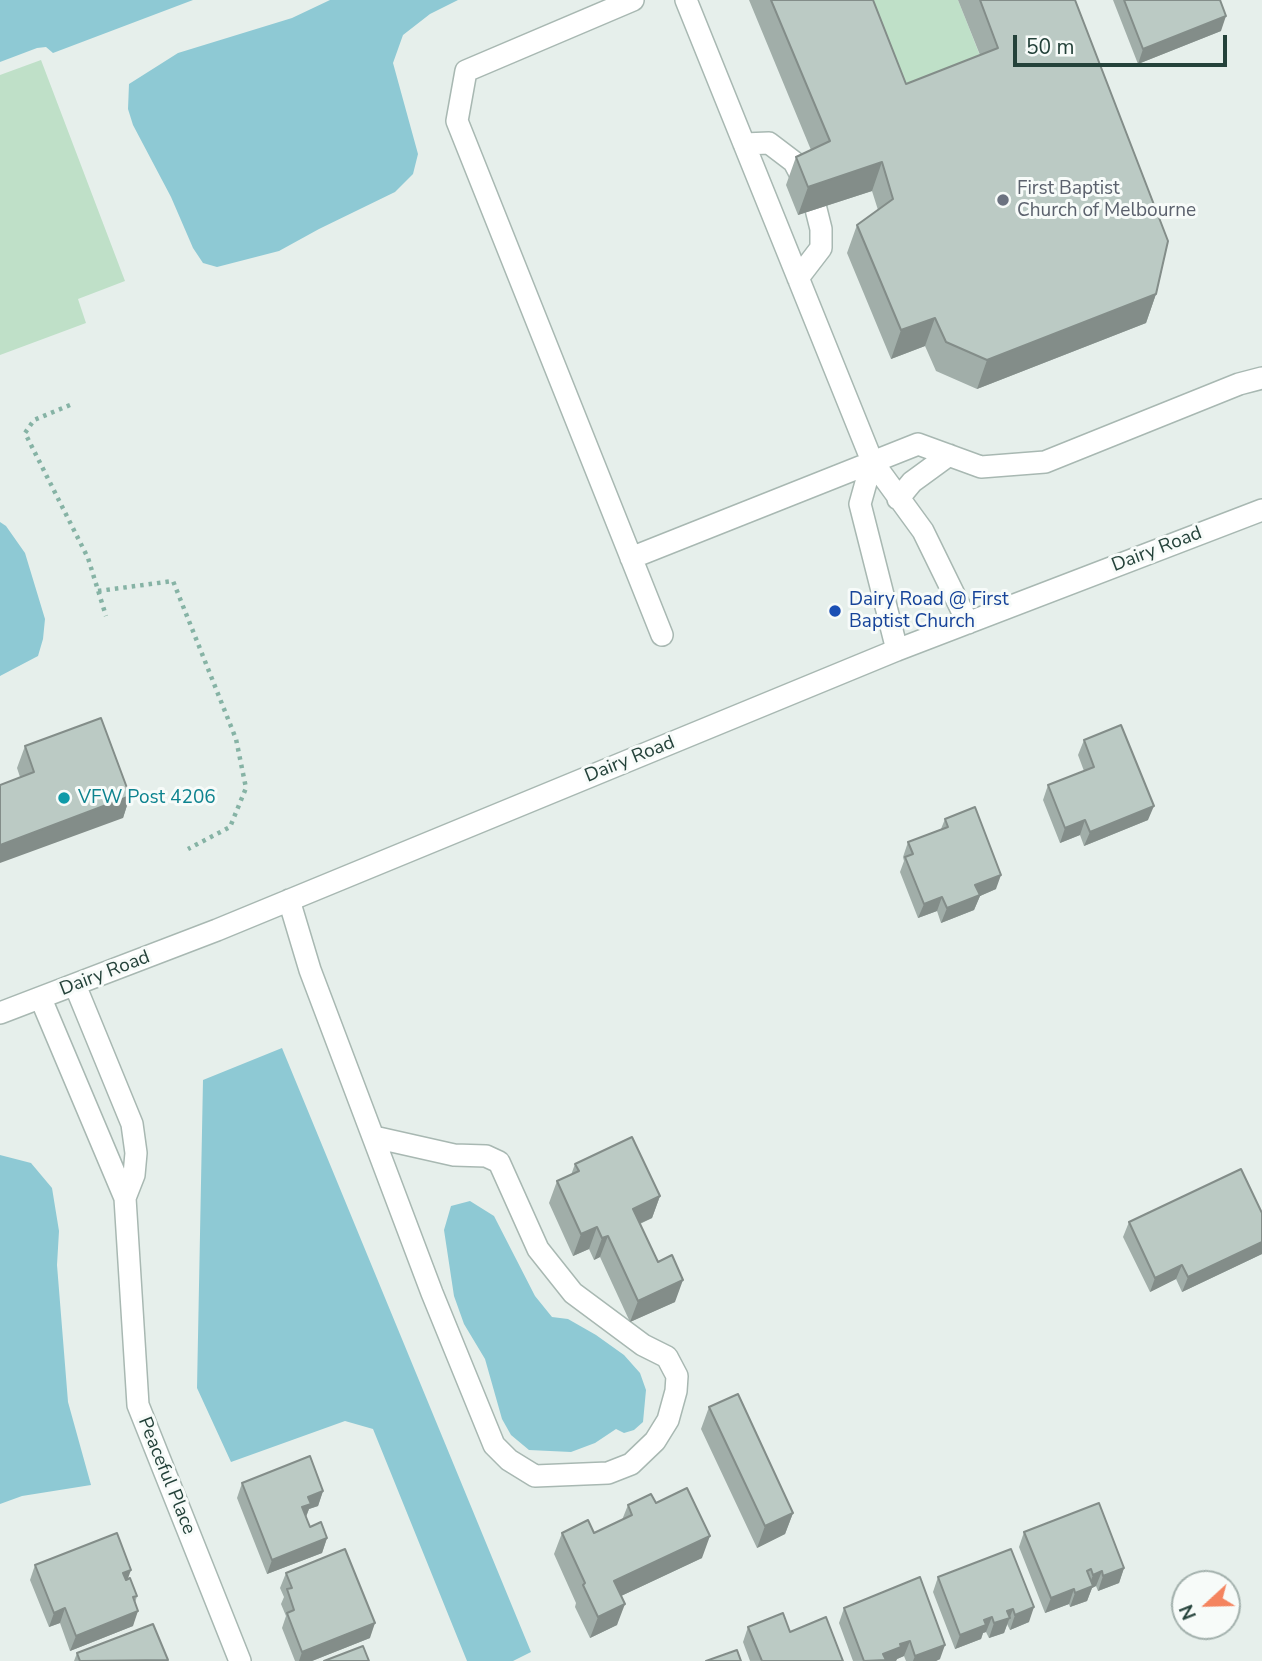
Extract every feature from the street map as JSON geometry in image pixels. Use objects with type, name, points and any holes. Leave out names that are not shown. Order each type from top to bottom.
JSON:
[{"type":"street","points":[[633,0],[466,71],[457,121],[662,635]]},
{"type":"street","points":[[686,0],[872,461],[923,531],[968,623]]},
{"type":"street","points":[[744,144],[769,143],[794,162],[802,177]]},
{"type":"street","points":[[798,278],[821,248],[821,229],[816,209]]},
{"type":"street","points":[[631,558],[918,444],[981,467],[1045,462],[1239,384],[1262,378]]},
{"type":"street","points":[[898,499],[912,482],[949,456]]},
{"type":"street","points":[[872,461],[860,504],[897,650]]},
{"type":"street","name":"Dairy Road","points":[[0,1013],[289,900],[897,650],[1262,510]]},
{"type":"street","points":[[289,900],[310,970],[441,1317],[494,1444],[509,1460],[535,1476],[608,1472],[631,1464],[655,1441],[668,1420],[677,1376],[667,1357],[643,1345],[573,1293],[538,1250],[499,1162],[486,1156],[454,1155],[374,1137]]},
{"type":"street","name":"Peaceful Place","points":[[75,985],[132,1124],[136,1153],[134,1175],[125,1198]]},
{"type":"street","name":"Peaceful Place","points":[[41,999],[125,1198],[138,1405],[240,1661]]},
{"type":"path","points":[[70,405],[34,420],[25,433],[88,558],[106,616]]},
{"type":"path","points":[[98,591],[173,581],[236,739],[246,788],[230,828],[188,849]]},
{"type":"green space","points":[[852,0],[958,0],[988,76],[895,113]]},
{"type":"green space","points":[[41,60],[125,281],[78,299],[86,323],[0,355],[0,75]]},
{"type":"water","points":[[0,0],[193,0],[53,53],[46,47],[37,48],[0,62]]},
{"type":"water","points":[[330,0],[458,0],[430,14],[403,35],[393,63],[418,154],[413,174],[395,192],[279,251],[217,267],[203,263],[193,248],[171,197],[133,125],[128,109],[129,84],[178,53],[292,18]]},
{"type":"water","points":[[0,522],[6,526],[25,553],[45,619],[38,656],[0,676]]},
{"type":"water","points":[[282,1048],[531,1652],[513,1661],[467,1661],[373,1429],[345,1421],[231,1462],[197,1388],[203,1080]]},
{"type":"water","points":[[0,1155],[31,1163],[52,1188],[59,1231],[57,1265],[68,1402],[91,1485],[22,1496],[0,1504]]},
{"type":"water","points":[[470,1201],[494,1216],[535,1296],[552,1317],[568,1319],[596,1335],[624,1355],[640,1373],[646,1390],[643,1422],[634,1430],[624,1433],[616,1429],[595,1443],[571,1452],[529,1450],[511,1435],[502,1419],[485,1359],[464,1324],[454,1296],[444,1230],[451,1206]]},
{"type":"building","name":"First Baptist Church of Melbourne","points":[[771,0],[873,0],[906,84],[998,48],[980,0],[1075,0],[1168,241],[1156,294],[987,360],[946,342],[935,318],[901,330],[857,225],[893,199],[882,162],[808,187],[796,157],[830,141]]},
{"type":"building","points":[[1124,0],[1220,0],[1226,16],[1143,49]]},
{"type":"building","name":"VFW Post 4206","points":[[101,718],[130,796],[0,845],[0,785],[34,772],[25,746]]},
{"type":"building","points":[[1121,725],[1154,806],[1090,832],[1085,820],[1065,828],[1048,785],[1094,767],[1084,740]]},
{"type":"building","points":[[975,807],[1001,875],[975,885],[980,895],[947,908],[942,897],[924,904],[905,857],[913,854],[908,842],[948,827],[945,819]]},
{"type":"building","points":[[632,1137],[660,1196],[633,1209],[658,1262],[672,1255],[683,1280],[638,1301],[608,1236],[602,1238],[597,1227],[581,1234],[557,1181],[579,1171],[575,1164]]},
{"type":"building","points":[[1241,1169],[1262,1213],[1262,1242],[1188,1277],[1182,1265],[1155,1278],[1129,1222]]},
{"type":"building","points":[[738,1394],[793,1513],[765,1526],[709,1407]]},
{"type":"building","points":[[310,1456],[323,1491],[308,1497],[311,1504],[302,1507],[310,1527],[321,1522],[327,1538],[272,1560],[242,1483]]},
{"type":"building","points":[[687,1488],[710,1536],[614,1581],[625,1604],[598,1617],[562,1533],[588,1520],[594,1533],[632,1515],[628,1505],[651,1494],[656,1503]]},
{"type":"building","points":[[1099,1503],[1124,1568],[1103,1576],[1102,1571],[1093,1575],[1091,1569],[1087,1571],[1093,1586],[1075,1593],[1074,1589],[1051,1598],[1024,1532]]},
{"type":"building","points":[[117,1533],[131,1570],[123,1573],[126,1580],[130,1578],[137,1596],[133,1597],[138,1611],[76,1636],[65,1608],[54,1613],[35,1565]]},
{"type":"building","points":[[345,1549],[375,1623],[302,1652],[287,1613],[294,1610],[287,1589],[292,1588],[286,1573]]},
{"type":"building","points":[[1011,1549],[1034,1607],[1015,1615],[1013,1609],[1007,1611],[1010,1618],[994,1623],[992,1617],[984,1620],[986,1625],[960,1635],[938,1577]]},
{"type":"building","points":[[920,1577],[945,1645],[915,1656],[910,1641],[883,1654],[886,1660],[864,1661],[844,1608]]},
{"type":"building","points":[[783,1613],[790,1632],[826,1617],[843,1661],[762,1661],[748,1627]]},
{"type":"building","points":[[153,1624],[168,1660],[80,1661],[77,1653]]},
{"type":"building","points":[[363,1646],[369,1661],[324,1661]]},
{"type":"building","points":[[737,1650],[741,1661],[706,1661]]},
{"type":"place","name":"First Baptist Church of Melbourne","points":[[1003,200]]},
{"type":"place","name":"Dairy Road @ First Baptist Church","points":[[835,611]]},
{"type":"place","name":"VFW Post 4206","points":[[64,798]]}]
